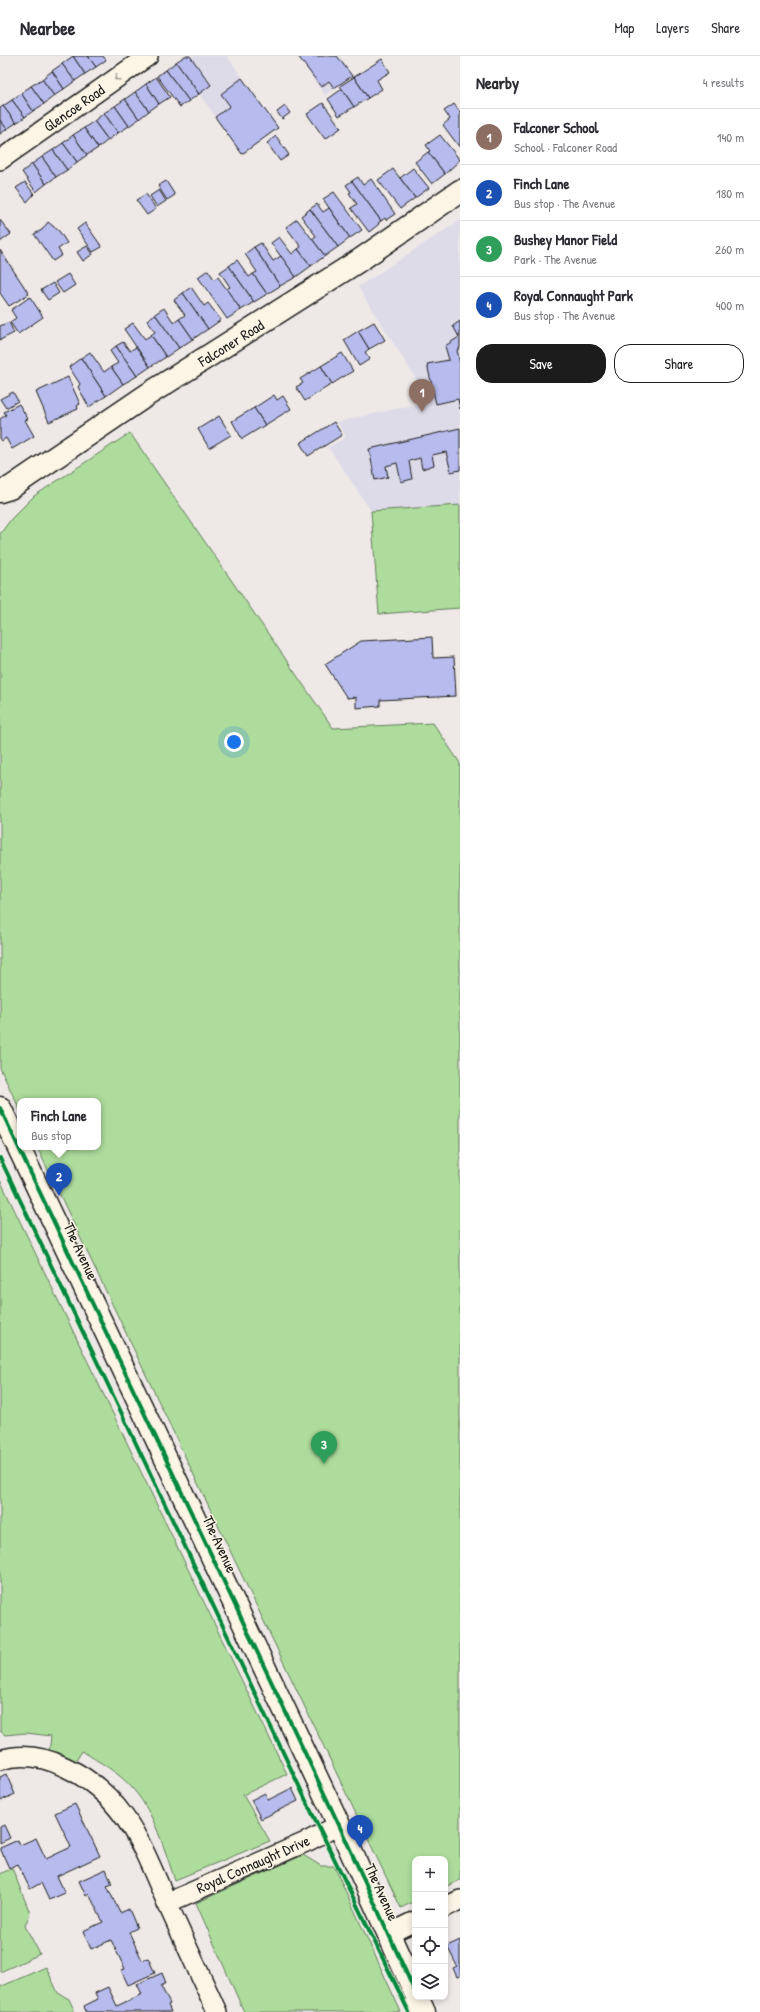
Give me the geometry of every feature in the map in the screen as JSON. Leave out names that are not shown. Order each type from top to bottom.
[{"type":"street","name":"Glencoe Road","points":[[0,160],[148,56]]},
{"type":"street","name":"Falconer Road","points":[[0,491],[10,488],[147,396],[360,260],[460,191]]},
{"type":"street","name":"The Avenue","points":[[0,1108],[17,1144]]},
{"type":"street","name":"The Avenue","points":[[20,1150],[339,1824],[412,1986]]},
{"type":"street","points":[[0,1760],[10,1757],[31,1756],[56,1762],[78,1773],[101,1789],[120,1810],[137,1835],[166,1903],[217,2012]]},
{"type":"street","name":"Royal Connaught Drive","points":[[166,1903],[308,1841],[339,1824]]},
{"type":"street","points":[[448,1906],[460,1900]]},
{"type":"street","points":[[388,1934],[412,1922]]},
{"type":"street","points":[[418,2000],[424,2012]]},
{"type":"shaded area","points":[[190,56],[227,56],[278,128],[242,154],[199,94]]},
{"type":"shaded area","points":[[297,56],[339,56],[353,76],[325,95]]},
{"type":"shaded area","points":[[460,220],[460,608],[379,614],[371,511],[328,447],[346,437],[337,422],[430,401],[358,287]]},
{"type":"green space","points":[[130,433],[333,728],[433,723],[460,763],[460,1880],[448,1886],[448,1856],[412,1856],[412,1902],[401,1908],[38,1150],[101,1150],[101,1098],[17,1098],[17,1104],[0,1068],[0,534],[12,518],[34,496]]},
{"type":"green space","points":[[460,505],[460,608],[379,614],[371,511]]},
{"type":"green space","points":[[0,1180],[287,1774],[243,1795],[270,1841],[175,1880],[163,1844],[153,1821],[141,1799],[128,1783],[109,1768],[82,1751],[74,1764],[49,1753],[51,1736],[26,1733],[5,1735],[0,1731]]},
{"type":"green space","points":[[303,1855],[321,1866],[334,1866],[401,2012],[244,2012],[196,1903]]},
{"type":"green space","points":[[12,1868],[30,1913],[25,1926],[40,1954],[0,1972],[0,1874]]},
{"type":"green space","points":[[46,1967],[58,1993],[69,1999],[75,2012],[0,2012],[0,1987]]},
{"type":"building","points":[[73,56],[85,74],[75,81],[62,64]]},
{"type":"building","points":[[73,56],[88,56],[96,67],[85,74]]},
{"type":"building","points":[[88,56],[103,56],[106,60],[96,67]]},
{"type":"building","points":[[185,56],[190,56],[211,85],[199,94],[176,62]]},
{"type":"building","points":[[298,56],[337,56],[352,76],[334,88],[329,81],[321,87]]},
{"type":"building","points":[[382,59],[390,72],[377,80],[382,89],[368,98],[354,77]]},
{"type":"building","points":[[176,62],[199,94],[189,101],[166,70]]},
{"type":"building","points":[[62,64],[75,81],[64,89],[52,71]]},
{"type":"building","points":[[166,70],[189,101],[180,107],[157,76]]},
{"type":"building","points":[[52,71],[64,89],[54,96],[42,79]]},
{"type":"building","points":[[156,77],[170,97],[159,104],[146,84]]},
{"type":"building","points":[[354,77],[368,98],[354,107],[340,86]]},
{"type":"building","points":[[242,78],[278,128],[242,154],[215,117],[230,106],[221,94]]},
{"type":"building","points":[[42,79],[54,96],[44,104],[31,86]]},
{"type":"building","points":[[146,84],[159,104],[149,111],[135,92]]},
{"type":"building","points":[[31,86],[44,104],[33,111],[21,93]]},
{"type":"building","points":[[342,89],[354,107],[339,116],[328,99]]},
{"type":"building","points":[[135,92],[149,111],[139,119],[125,99]]},
{"type":"building","points":[[21,93],[33,111],[25,117],[12,100]]},
{"type":"building","points":[[125,99],[139,119],[129,126],[115,106]]},
{"type":"building","points":[[12,100],[25,117],[16,123],[3,106]]},
{"type":"building","points":[[323,103],[341,128],[325,139],[307,114]]},
{"type":"building","points":[[454,104],[460,112],[460,148],[443,125],[450,119],[444,111]]},
{"type":"building","points":[[3,106],[16,123],[7,129],[0,120],[0,108]]},
{"type":"building","points":[[115,106],[129,126],[118,133],[104,113]]},
{"type":"building","points":[[285,106],[290,113],[282,119],[277,112]]},
{"type":"building","points":[[104,113],[118,133],[108,140],[94,121]]},
{"type":"building","points":[[0,120],[7,129],[0,134]]},
{"type":"building","points":[[94,121],[108,140],[98,148],[84,128]]},
{"type":"building","points":[[84,128],[98,148],[87,155],[73,135]]},
{"type":"building","points":[[73,135],[87,155],[77,162],[63,143]]},
{"type":"building","points":[[440,135],[460,160],[445,174],[428,152],[430,151],[426,145]]},
{"type":"building","points":[[276,136],[289,155],[280,161],[267,143]]},
{"type":"building","points":[[63,143],[77,162],[67,170],[53,150]]},
{"type":"building","points":[[53,150],[67,170],[56,177],[42,157]]},
{"type":"building","points":[[428,152],[445,174],[432,184],[415,162]]},
{"type":"building","points":[[42,157],[56,177],[46,184],[32,164]]},
{"type":"building","points":[[32,164],[46,184],[36,192],[22,172]]},
{"type":"building","points":[[413,168],[429,188],[415,198],[400,178]]},
{"type":"building","points":[[393,169],[415,198],[400,209],[378,180]]},
{"type":"building","points":[[358,177],[363,185],[371,179],[395,214],[386,220],[385,218],[381,221],[352,181]]},
{"type":"building","points":[[166,181],[175,195],[167,200],[158,186]]},
{"type":"building","points":[[352,181],[381,221],[369,232],[351,208],[357,204],[349,193],[351,192],[346,185]]},
{"type":"building","points":[[25,182],[34,194],[27,202],[16,188]]},
{"type":"building","points":[[159,190],[166,201],[157,207],[150,196]]},
{"type":"building","points":[[334,192],[362,230],[350,238],[323,199]]},
{"type":"building","points":[[146,194],[156,209],[147,215],[136,200]]},
{"type":"building","points":[[317,204],[323,212],[329,208],[350,238],[338,247],[310,209]]},
{"type":"building","points":[[310,209],[338,247],[325,256],[312,239],[316,236],[301,216]]},
{"type":"building","points":[[297,219],[325,256],[311,266],[298,249],[301,247],[286,227]]},
{"type":"building","points":[[0,220],[11,234],[0,242]]},
{"type":"building","points":[[48,222],[59,231],[67,243],[58,249],[62,255],[53,261],[34,234],[42,230]]},
{"type":"building","points":[[85,223],[102,247],[93,252],[77,229]]},
{"type":"building","points":[[279,237],[292,254],[298,249],[311,266],[296,277],[271,243]]},
{"type":"building","points":[[261,243],[273,261],[281,256],[296,277],[280,286],[254,247]]},
{"type":"building","points":[[87,246],[93,254],[83,261],[77,252]]},
{"type":"building","points":[[254,247],[280,286],[267,294],[253,274],[257,272],[245,254]]},
{"type":"building","points":[[0,250],[29,294],[9,306],[0,293]]},
{"type":"building","points":[[237,260],[249,277],[253,274],[267,294],[254,302],[229,266]]},
{"type":"building","points":[[229,266],[254,302],[241,310],[226,289],[230,287],[220,272]]},
{"type":"building","points":[[208,270],[214,279],[218,277],[241,310],[227,319],[198,277]]},
{"type":"building","points":[[68,274],[75,285],[63,293],[55,282]]},
{"type":"building","points":[[53,283],[59,293],[48,300],[41,290]]},
{"type":"building","points":[[191,287],[204,306],[208,303],[221,320],[208,329],[183,293]]},
{"type":"building","points":[[183,293],[208,329],[193,339],[179,319],[185,315],[174,300]]},
{"type":"building","points":[[30,297],[43,317],[18,334],[10,322],[16,318],[11,310]]},
{"type":"building","points":[[164,308],[174,323],[179,319],[193,339],[179,348],[155,314]]},
{"type":"building","points":[[155,314],[179,348],[166,357],[151,335],[155,332],[147,320]]},
{"type":"building","points":[[460,321],[460,348],[457,350],[460,364],[460,409],[458,399],[436,404],[427,364],[449,360],[445,346],[459,337],[453,326]]},
{"type":"building","points":[[9,322],[14,333],[0,340],[0,326]]},
{"type":"building","points":[[374,322],[385,340],[369,349],[358,331]]},
{"type":"building","points":[[133,323],[145,339],[151,335],[166,357],[150,367],[124,329]]},
{"type":"building","points":[[358,331],[369,349],[365,352],[370,359],[359,366],[344,340]]},
{"type":"building","points":[[123,342],[130,351],[136,347],[150,367],[137,376],[116,346]]},
{"type":"building","points":[[116,346],[137,376],[123,384],[111,367],[118,363],[110,351]]},
{"type":"building","points":[[90,352],[104,372],[111,367],[123,384],[106,396],[81,358]]},
{"type":"building","points":[[342,353],[353,371],[332,384],[321,366]]},
{"type":"building","points":[[81,358],[106,396],[89,407],[78,387],[80,384],[69,367]]},
{"type":"building","points":[[321,366],[332,384],[305,401],[296,387],[303,383],[300,379]]},
{"type":"building","points":[[68,377],[80,404],[77,406],[78,409],[49,422],[36,392]]},
{"type":"building","points":[[13,392],[18,401],[6,408],[0,399]]},
{"type":"building","points":[[274,395],[277,400],[283,396],[291,409],[265,425],[254,408]]},
{"type":"building","points":[[19,404],[28,419],[25,420],[34,436],[12,449],[6,438],[2,441],[0,438],[0,419],[6,415],[4,412]]},
{"type":"building","points":[[254,408],[265,425],[242,439],[232,421]]},
{"type":"building","points":[[219,416],[231,435],[209,448],[198,429]]},
{"type":"building","points":[[334,422],[342,435],[308,456],[300,443]]},
{"type":"building","points":[[460,428],[460,470],[451,472],[446,452],[432,455],[434,465],[422,469],[420,458],[409,461],[412,479],[401,482],[397,463],[386,466],[388,477],[375,480],[369,449]]},
{"type":"building","points":[[432,637],[433,658],[454,657],[456,696],[380,700],[380,706],[356,708],[356,697],[347,698],[325,664],[361,641]]},
{"type":"building","points":[[6,1774],[15,1794],[0,1801],[0,1777]]},
{"type":"building","points":[[292,1788],[298,1801],[261,1819],[251,1800],[265,1793],[268,1800]]},
{"type":"building","points":[[75,1804],[100,1856],[57,1876],[65,1893],[49,1900],[41,1883],[30,1889],[18,1864],[9,1868],[0,1848],[18,1840],[20,1845],[36,1838],[46,1859],[71,1847],[55,1813]]},
{"type":"building","points":[[4,1825],[10,1838],[0,1843],[0,1827]]},
{"type":"building","points":[[106,1869],[112,1884],[107,1886],[120,1913],[129,1909],[137,1928],[129,1932],[142,1960],[148,1958],[155,1973],[128,1985],[121,1970],[125,1969],[111,1940],[91,1949],[83,1931],[103,1922],[89,1894],[86,1896],[79,1881]]},
{"type":"building","points":[[460,1940],[460,1976],[457,1977],[453,1968],[457,1966],[448,1946]]},
{"type":"building","points":[[162,1973],[166,1983],[161,1986],[170,2004],[168,2005],[171,2012],[86,2012],[84,2006],[98,1999],[95,1993],[108,1987],[117,2006],[142,1994],[137,1984]]},
{"type":"cycle path","points":[[0,1108],[17,1144]]},
{"type":"cycle path","points":[[20,1150],[339,1825],[412,1985]]},
{"type":"cycle path","points":[[0,1158],[311,1811],[409,2012]]},
{"type":"place","name":"Falconer School","points":[[422,412]]},
{"type":"place","name":"Finch Lane","points":[[59,1196]]},
{"type":"place","name":"Bushey Manor Field","points":[[324,1464]]},
{"type":"place","name":"Royal Connaught Park","points":[[360,1848]]}]
